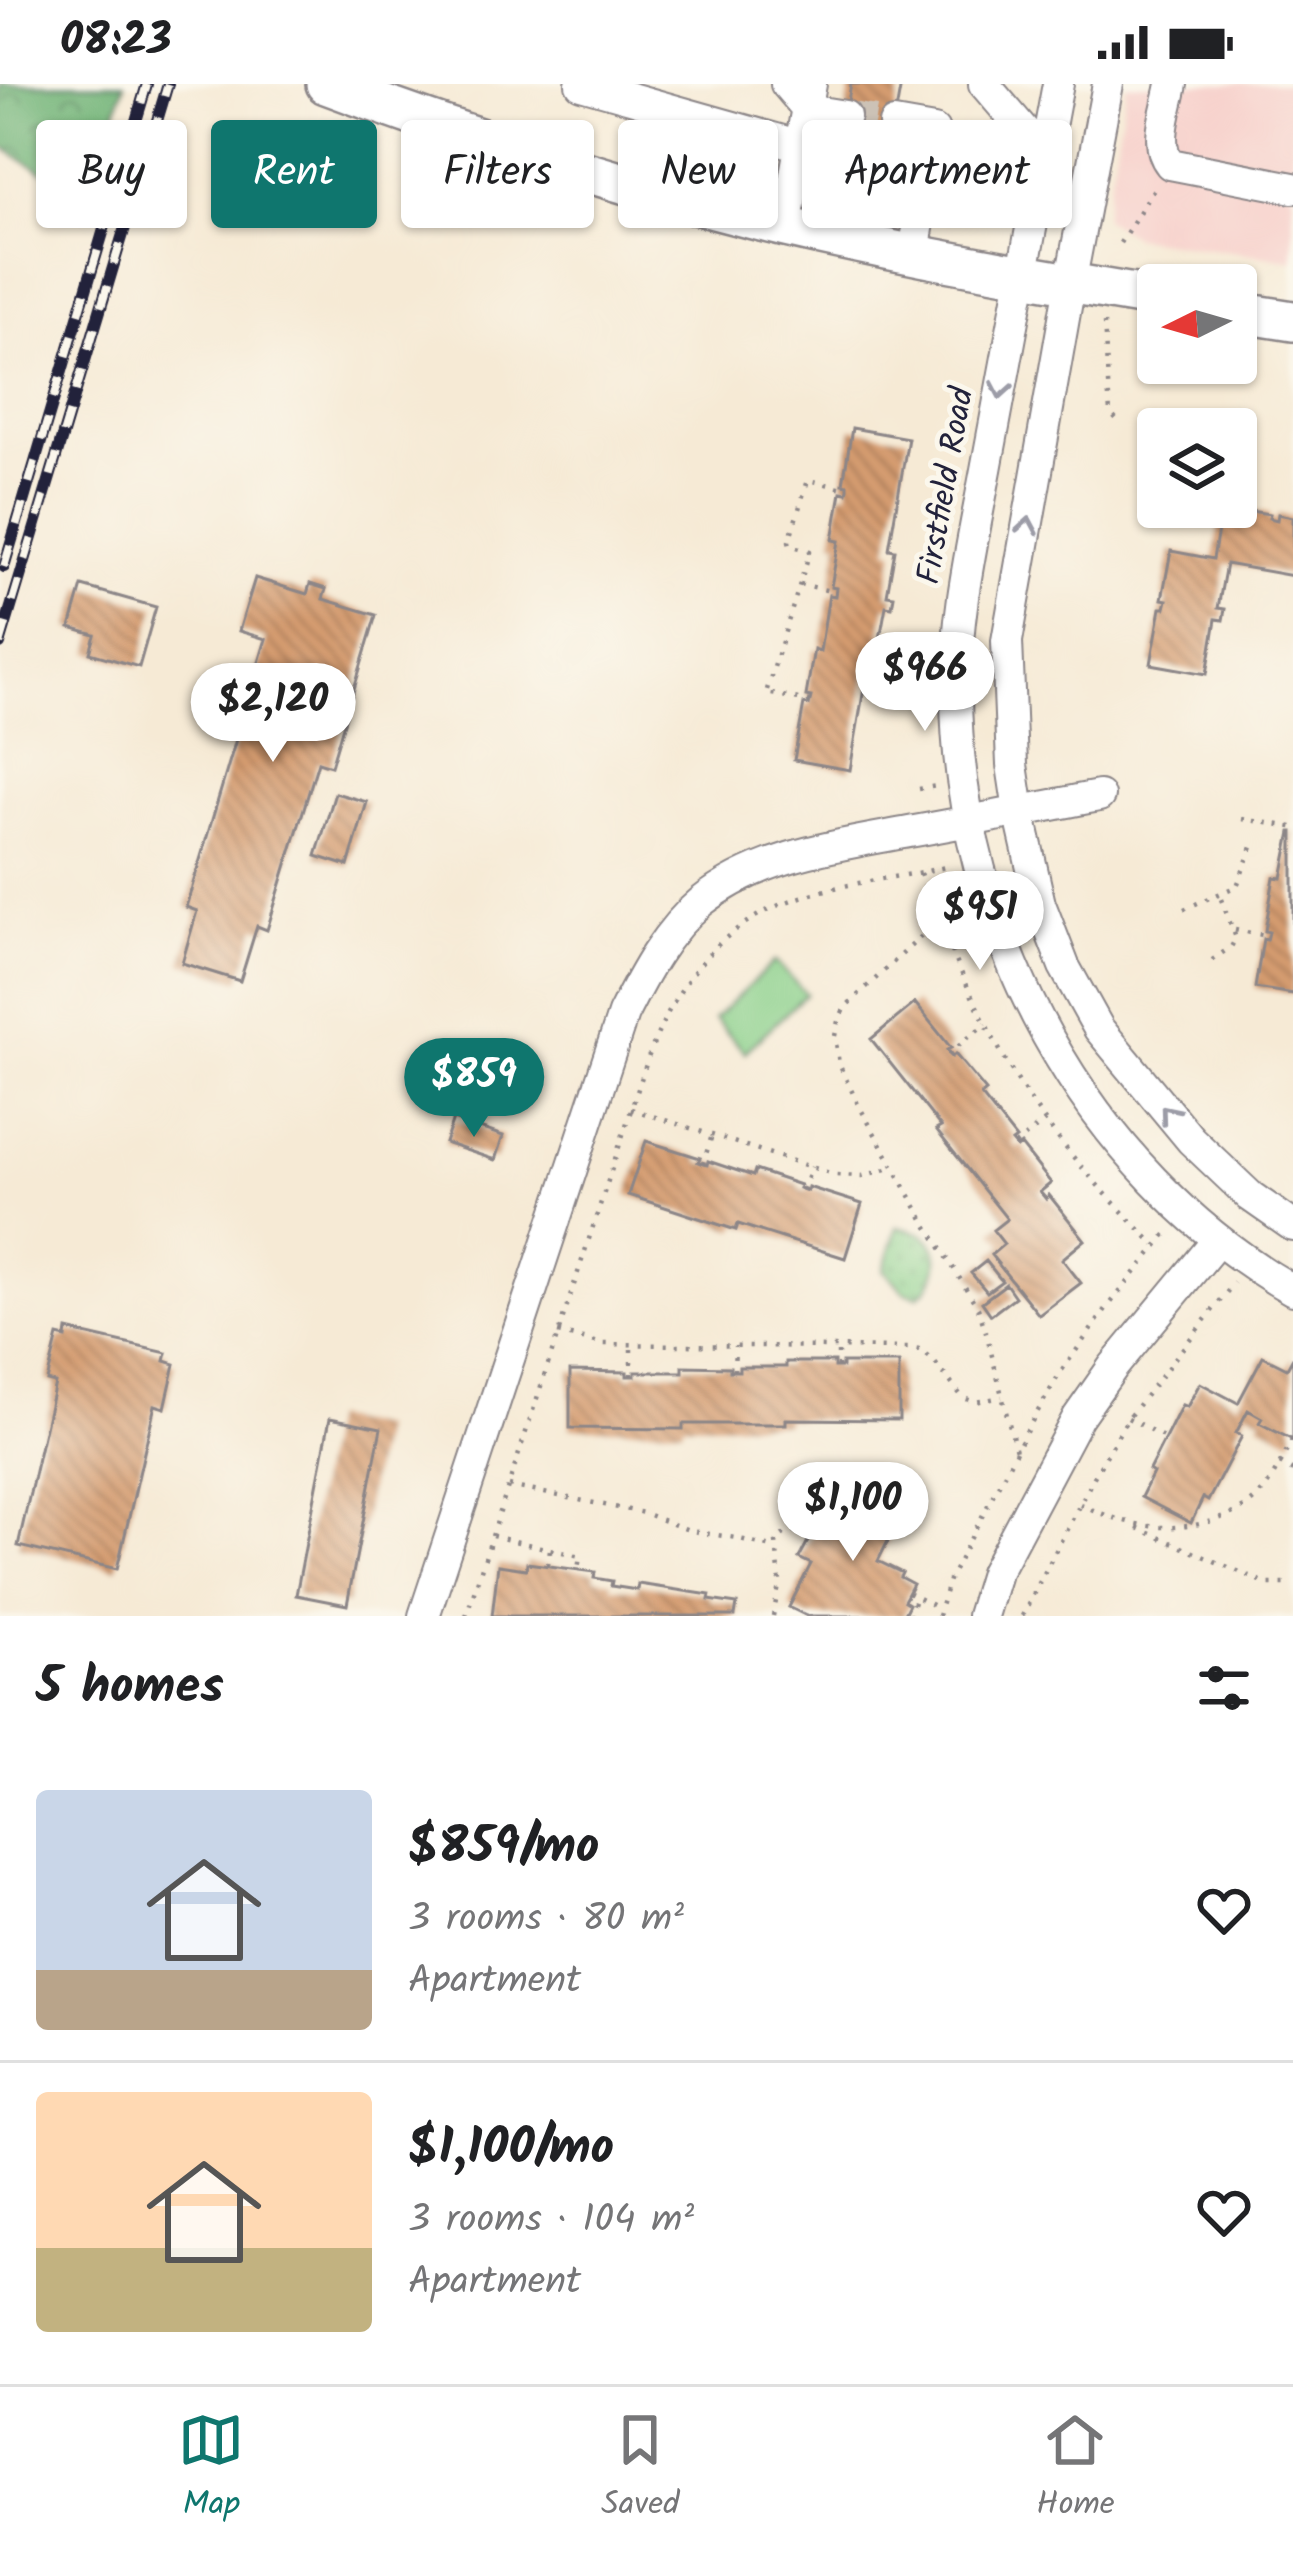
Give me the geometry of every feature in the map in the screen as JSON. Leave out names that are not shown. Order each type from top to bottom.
[{"type":"main road","points":[[326,84],[472,136],[693,203],[914,253],[1137,295]]},
{"type":"main road","points":[[1257,315],[1293,321]]},
{"type":"street","points":[[581,84],[801,146]]},
{"type":"street","points":[[786,84],[845,116]]},
{"type":"street","points":[[984,84],[1015,120]]},
{"type":"street","name":"Firstfield Road","points":[[1051,120],[1058,84]]},
{"type":"street","points":[[1108,84],[1007,641],[1012,764],[1019,811],[1040,904],[1064,966],[1100,1029],[1191,1141],[1250,1196],[1293,1226]]},
{"type":"street","points":[[1166,85],[1161,145],[1165,160],[1287,186]]},
{"type":"street","points":[[786,226],[809,97]]},
{"type":"street","points":[[914,253],[918,228]]},
{"type":"street","name":"Firstfield Road","points":[[1031,228],[958,644],[958,822],[1013,969],[1079,1088],[1114,1136],[1217,1241],[1293,1290]]},
{"type":"street","points":[[424,1616],[623,1014],[644,972],[672,933],[700,903],[733,882],[823,847],[1099,796]]},
{"type":"street","points":[[982,1616],[995,1573],[1078,1417],[1217,1241]]},
{"type":"path","points":[[1120,243],[1170,164]]},
{"type":"path","points":[[1104,323],[1110,412],[1120,424]]},
{"type":"path","points":[[810,701],[766,693],[810,551],[789,541],[808,480],[848,489]]},
{"type":"path","points":[[800,584],[835,592]]},
{"type":"path","points":[[920,789],[943,784]]},
{"type":"path","points":[[1242,819],[1293,827]]},
{"type":"path","points":[[466,1616],[667,1011],[719,943],[760,915],[798,898],[957,865],[958,822]]},
{"type":"path","points":[[1184,909],[1238,886],[1252,847]]},
{"type":"path","points":[[920,873],[1009,1066],[1091,1179],[1156,1247]]},
{"type":"path","points":[[1211,960],[1235,943],[1235,930],[1220,894]]},
{"type":"path","points":[[939,920],[845,1007],[835,1036],[839,1064],[978,1308],[1016,1451]]},
{"type":"path","points":[[1235,930],[1268,936]]},
{"type":"path","points":[[950,1054],[986,1023]]},
{"type":"path","points":[[632,1109],[848,1177],[894,1167]]},
{"type":"path","points":[[1015,1145],[1045,1120]]},
{"type":"path","points":[[703,1164],[712,1135]]},
{"type":"path","points":[[803,1190],[812,1167]]},
{"type":"path","points":[[558,1333],[604,1344],[919,1350],[963,1398],[975,1402],[1002,1397]]},
{"type":"path","points":[[631,1376],[632,1344]]},
{"type":"path","points":[[734,1371],[735,1346]]},
{"type":"path","points":[[838,1347],[838,1367]]},
{"type":"path","points":[[1128,1418],[1165,1438]]},
{"type":"path","points":[[1115,1519],[1176,1528],[1231,1514],[1258,1496],[1292,1440]]},
{"type":"path","points":[[1280,1463],[1293,1471]]},
{"type":"path","points":[[508,1486],[644,1513],[691,1532],[776,1548]]},
{"type":"path","points":[[1080,1504],[1268,1584],[1293,1583]]},
{"type":"path","points":[[773,1616],[780,1581],[776,1548],[785,1533],[812,1534]]},
{"type":"path","points":[[492,1536],[580,1556],[578,1570]]},
{"type":"path","points":[[548,1565],[550,1550]]},
{"type":"path","points":[[908,1593],[940,1609]]},
{"type":"path","points":[[909,1616],[916,1597]]},
{"type":"shaded area","points":[[1127,84],[1293,84],[1293,260],[1135,237],[1104,218]]},
{"type":"green space","points":[[0,84],[124,84],[113,120],[36,120],[36,168],[0,146]]},
{"type":"green space","points":[[775,961],[806,994],[745,1052],[714,1019]]},
{"type":"green space","points":[[897,1227],[925,1236],[935,1250],[934,1276],[918,1296],[905,1292],[884,1270]]},
{"type":"building","points":[[851,84],[901,84],[895,120],[845,120]]},
{"type":"building","points":[[852,428],[908,438],[889,549],[895,550],[887,595],[894,596],[892,607],[886,606],[876,660],[869,659],[850,770],[794,760],[804,704],[809,705],[811,697],[806,696],[814,649],[820,651],[829,595],[835,596],[836,588],[831,587],[839,541],[833,540],[841,492],[848,489],[843,484]]},
{"type":"building","points":[[1257,512],[1277,520],[1278,514],[1293,517],[1293,576],[1226,564],[1218,608],[1225,609],[1223,620],[1216,619],[1207,674],[1151,664],[1161,608],[1167,600],[1162,599],[1171,551],[1213,559],[1218,528],[1257,528]]},
{"type":"building","points":[[255,578],[307,594],[310,584],[326,589],[323,599],[376,615],[331,766],[318,762],[267,930],[257,926],[240,981],[182,963],[197,911],[186,907],[266,639],[239,631]]},
{"type":"building","points":[[82,586],[156,607],[139,667],[90,653],[95,635],[70,628]]},
{"type":"building","points":[[335,793],[367,802],[348,866],[316,856]]},
{"type":"building","points":[[1291,832],[1293,994],[1255,988],[1263,939],[1267,940],[1269,932],[1265,931],[1274,877],[1282,878]]},
{"type":"building","points":[[915,1003],[951,1048],[949,1054],[955,1054],[986,1091],[981,1095],[1016,1139],[1012,1142],[1017,1148],[1021,1145],[1051,1183],[1040,1192],[1046,1199],[1049,1195],[1085,1240],[1062,1259],[1081,1283],[1039,1315],[991,1255],[1004,1244],[993,1230],[1007,1219],[871,1039]]},
{"type":"building","points":[[453,1119],[503,1136],[495,1160],[445,1143]]},
{"type":"building","points":[[646,1141],[700,1158],[703,1164],[708,1161],[753,1176],[755,1170],[807,1191],[808,1187],[862,1204],[845,1258],[628,1195]]},
{"type":"building","points":[[986,1261],[1002,1281],[987,1292],[971,1273]]},
{"type":"building","points":[[1006,1284],[1015,1297],[991,1315],[982,1302]]},
{"type":"building","points":[[67,1330],[167,1353],[165,1361],[175,1364],[165,1408],[155,1405],[117,1569],[18,1546],[55,1383],[47,1381],[58,1336],[66,1338]]},
{"type":"building","points":[[1263,1356],[1287,1368],[1293,1357],[1293,1440],[1259,1423],[1262,1418],[1248,1410],[1236,1433],[1242,1436],[1191,1523],[1141,1497],[1153,1473],[1149,1470],[1182,1405],[1187,1407],[1200,1383],[1238,1403]]},
{"type":"building","points":[[786,1362],[834,1362],[834,1367],[899,1363],[899,1420],[786,1419],[786,1424],[683,1424],[683,1429],[570,1428],[570,1371],[635,1376],[635,1372],[683,1372],[683,1366],[739,1371],[739,1367],[786,1367]]},
{"type":"building","points":[[330,1418],[381,1428],[347,1605],[296,1595]]},
{"type":"building","points":[[849,1487],[902,1513],[878,1561],[913,1584],[903,1616],[807,1616],[789,1607],[811,1564],[799,1558],[814,1530],[825,1535]]},
{"type":"building","points":[[527,1563],[595,1572],[594,1578],[612,1581],[611,1586],[637,1590],[638,1584],[710,1595],[709,1600],[737,1604],[735,1616],[492,1616],[498,1565],[526,1569]]},
{"type":"tunnel","points":[[845,116],[870,120]]},
{"type":"railway","points":[[4,567],[147,84]]},
{"type":"railway","points":[[0,644],[168,84]]}]
